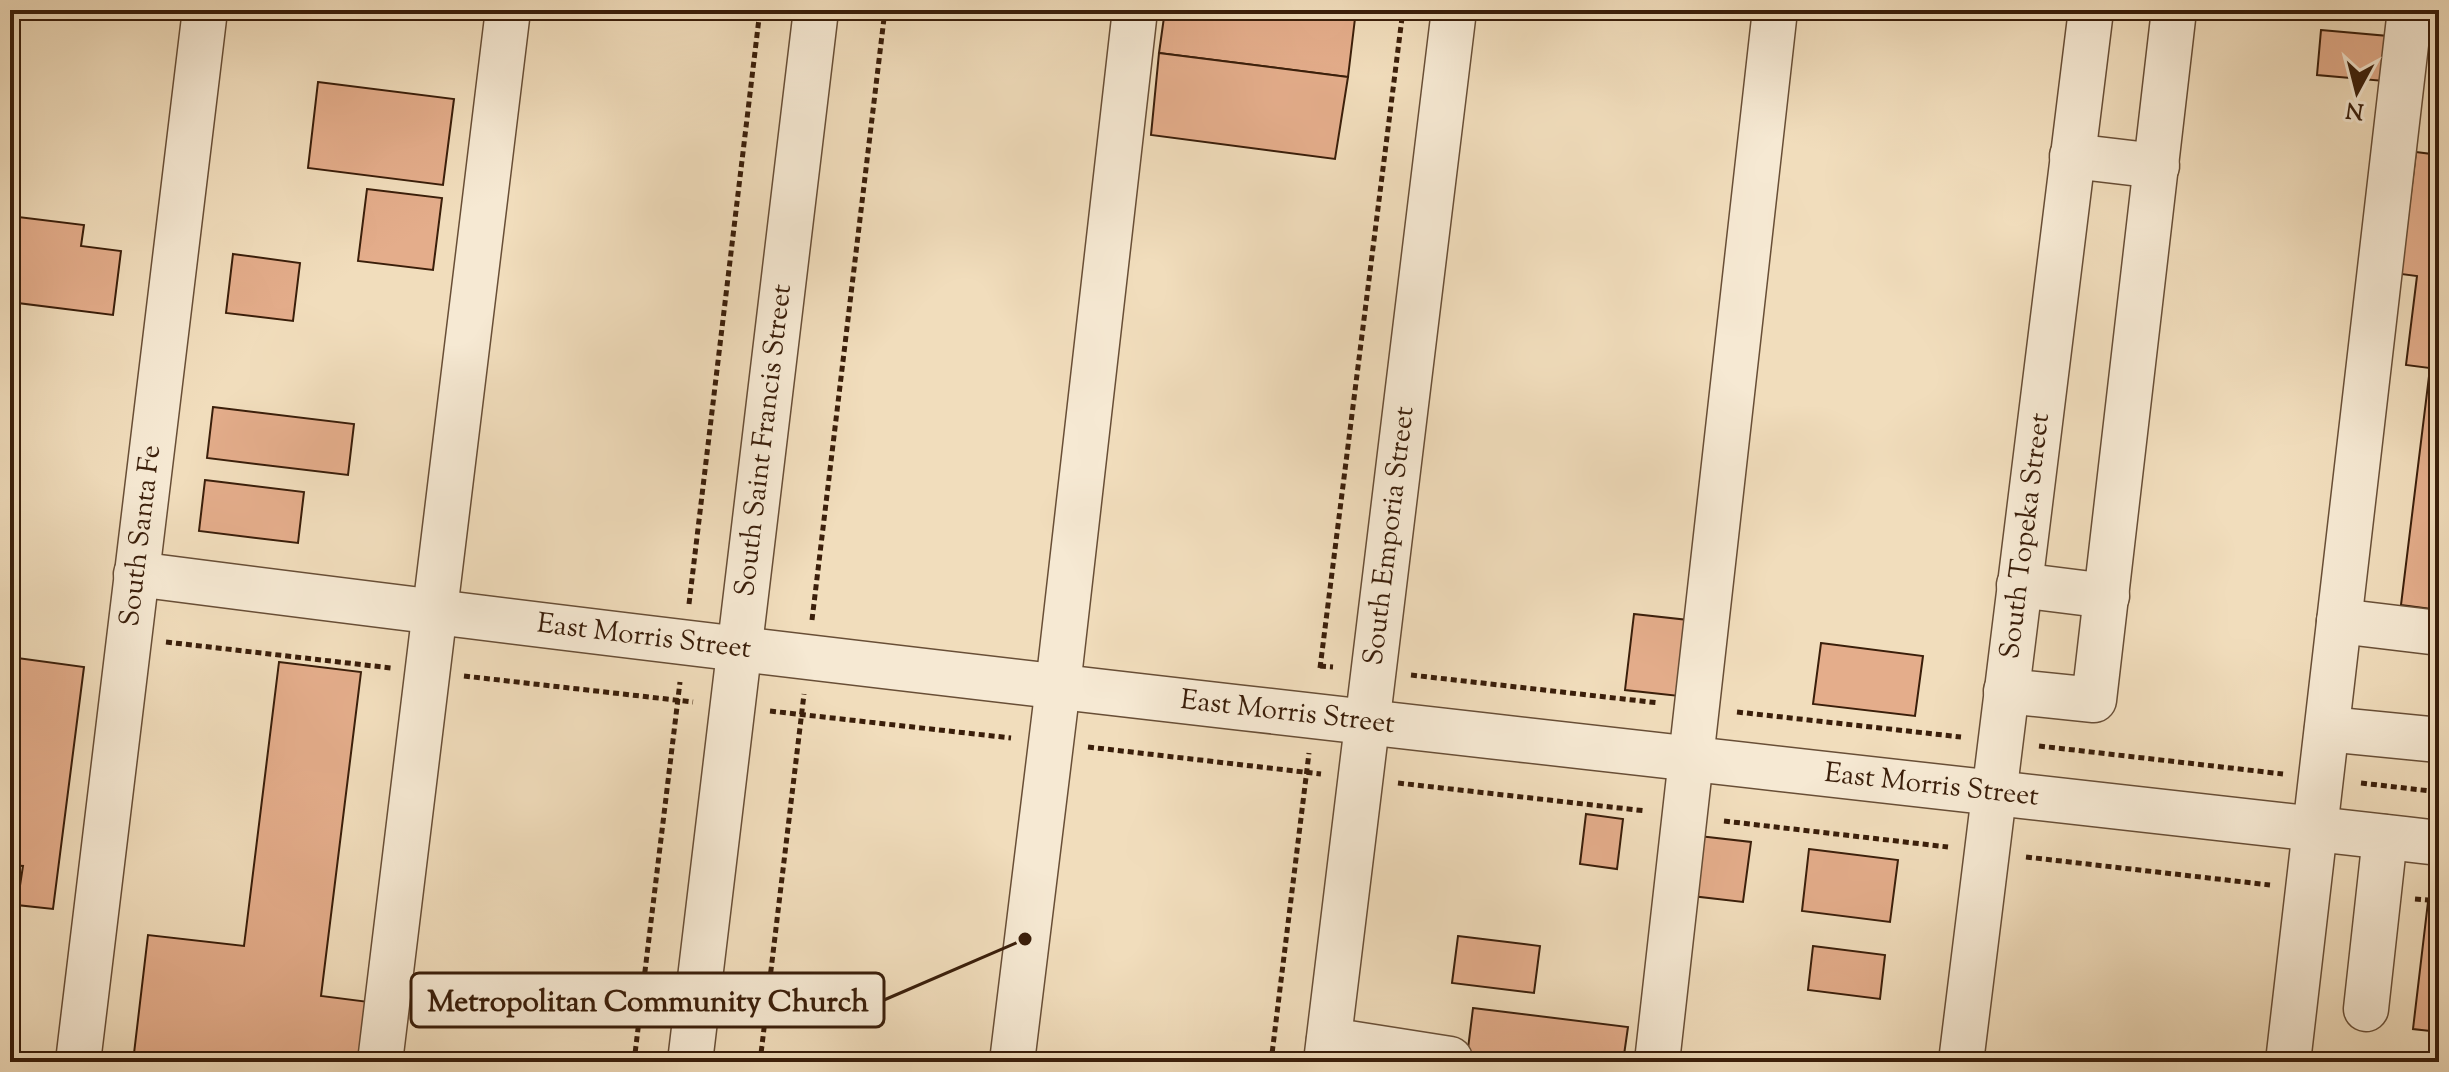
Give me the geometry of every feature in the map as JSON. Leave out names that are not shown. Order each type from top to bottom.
[{"type":"street","name":"South Santa Fe","points":[[78,1062],[205,10]]},
{"type":"street","points":[[380,1062],[508,10]]},
{"type":"street","name":"South Saint Francis Street","points":[[690,1062],[816,10]]},
{"type":"street","points":[[1012,1062],[1135,10]]},
{"type":"street","name":"South Emporia Street","points":[[1327,1051],[1454,10]]},
{"type":"street","points":[[1657,1062],[1775,10]]},
{"type":"street","name":"South Topeka Street","points":[[1961,1062],[2091,10]]},
{"type":"street","points":[[2006,691],[2094,700],[2174,10]]},
{"type":"street","points":[[2288,1062],[2410,10]]},
{"type":"street","points":[[2072,156],[2157,166]]},
{"type":"street","name":"East Morris Street","points":[[136,574],[1369,723],[2439,843]]},
{"type":"street","points":[[2019,585],[2107,596]]},
{"type":"street","points":[[2339,621],[2439,633]]},
{"type":"street","points":[[2327,729],[2439,740]]},
{"type":"street","points":[[2366,1009],[2385,837]]},
{"type":"street","points":[[1327,1051],[1450,1059]]},
{"type":"path","points":[[634,1062],[760,10]]},
{"type":"path","points":[[760,1062],[885,10]]},
{"type":"path","points":[[1271,1062],[1403,10]]},
{"type":"path","points":[[165,641],[2308,889]]},
{"type":"path","points":[[1320,666],[2439,792]]},
{"type":"path","points":[[2379,896],[2439,901]]},
{"type":"building","points":[[1165,10],[1356,10],[1348,77],[1159,53]]},
{"type":"building","points":[[2321,30],[2388,36],[2384,81],[2317,75]]},
{"type":"building","points":[[1159,53],[1348,77],[1335,159],[1151,135]]},
{"type":"building","points":[[318,82],[454,99],[443,185],[308,168]]},
{"type":"building","points":[[2416,152],[2439,155],[2439,610],[2401,605],[2430,368],[2406,365],[2417,276],[2401,274]]},
{"type":"building","points":[[367,189],[442,198],[433,270],[358,261]]},
{"type":"building","points":[[10,216],[84,225],[81,246],[121,251],[113,315],[10,302]]},
{"type":"building","points":[[233,254],[300,263],[293,321],[226,313]]},
{"type":"building","points":[[213,407],[354,424],[348,475],[207,458]]},
{"type":"building","points":[[205,480],[304,492],[298,543],[199,531]]},
{"type":"building","points":[[1634,614],[1688,620],[1679,696],[1625,690]]},
{"type":"building","points":[[1821,643],[1923,656],[1915,716],[1813,704]]},
{"type":"building","points":[[10,657],[84,667],[53,909],[17,905],[23,866],[10,865]]},
{"type":"building","points":[[279,662],[361,672],[321,996],[377,1003],[370,1062],[133,1062],[148,935],[244,946]]},
{"type":"building","points":[[1586,814],[1623,819],[1617,869],[1580,864]]},
{"type":"building","points":[[1699,836],[1751,842],[1743,902],[1692,896]]},
{"type":"building","points":[[1809,849],[1898,860],[1890,922],[1802,911]]},
{"type":"building","points":[[2428,902],[2439,904],[2439,1032],[2413,1029]]},
{"type":"building","points":[[1458,936],[1540,946],[1534,993],[1452,983]]},
{"type":"building","points":[[1813,946],[1885,955],[1880,999],[1808,990]]},
{"type":"building","points":[[1473,1008],[1628,1027],[1623,1062],[1508,1062],[1467,1057]]},
{"type":"place","name":"Metropolitan Community Church","points":[[1025,939]]}]
